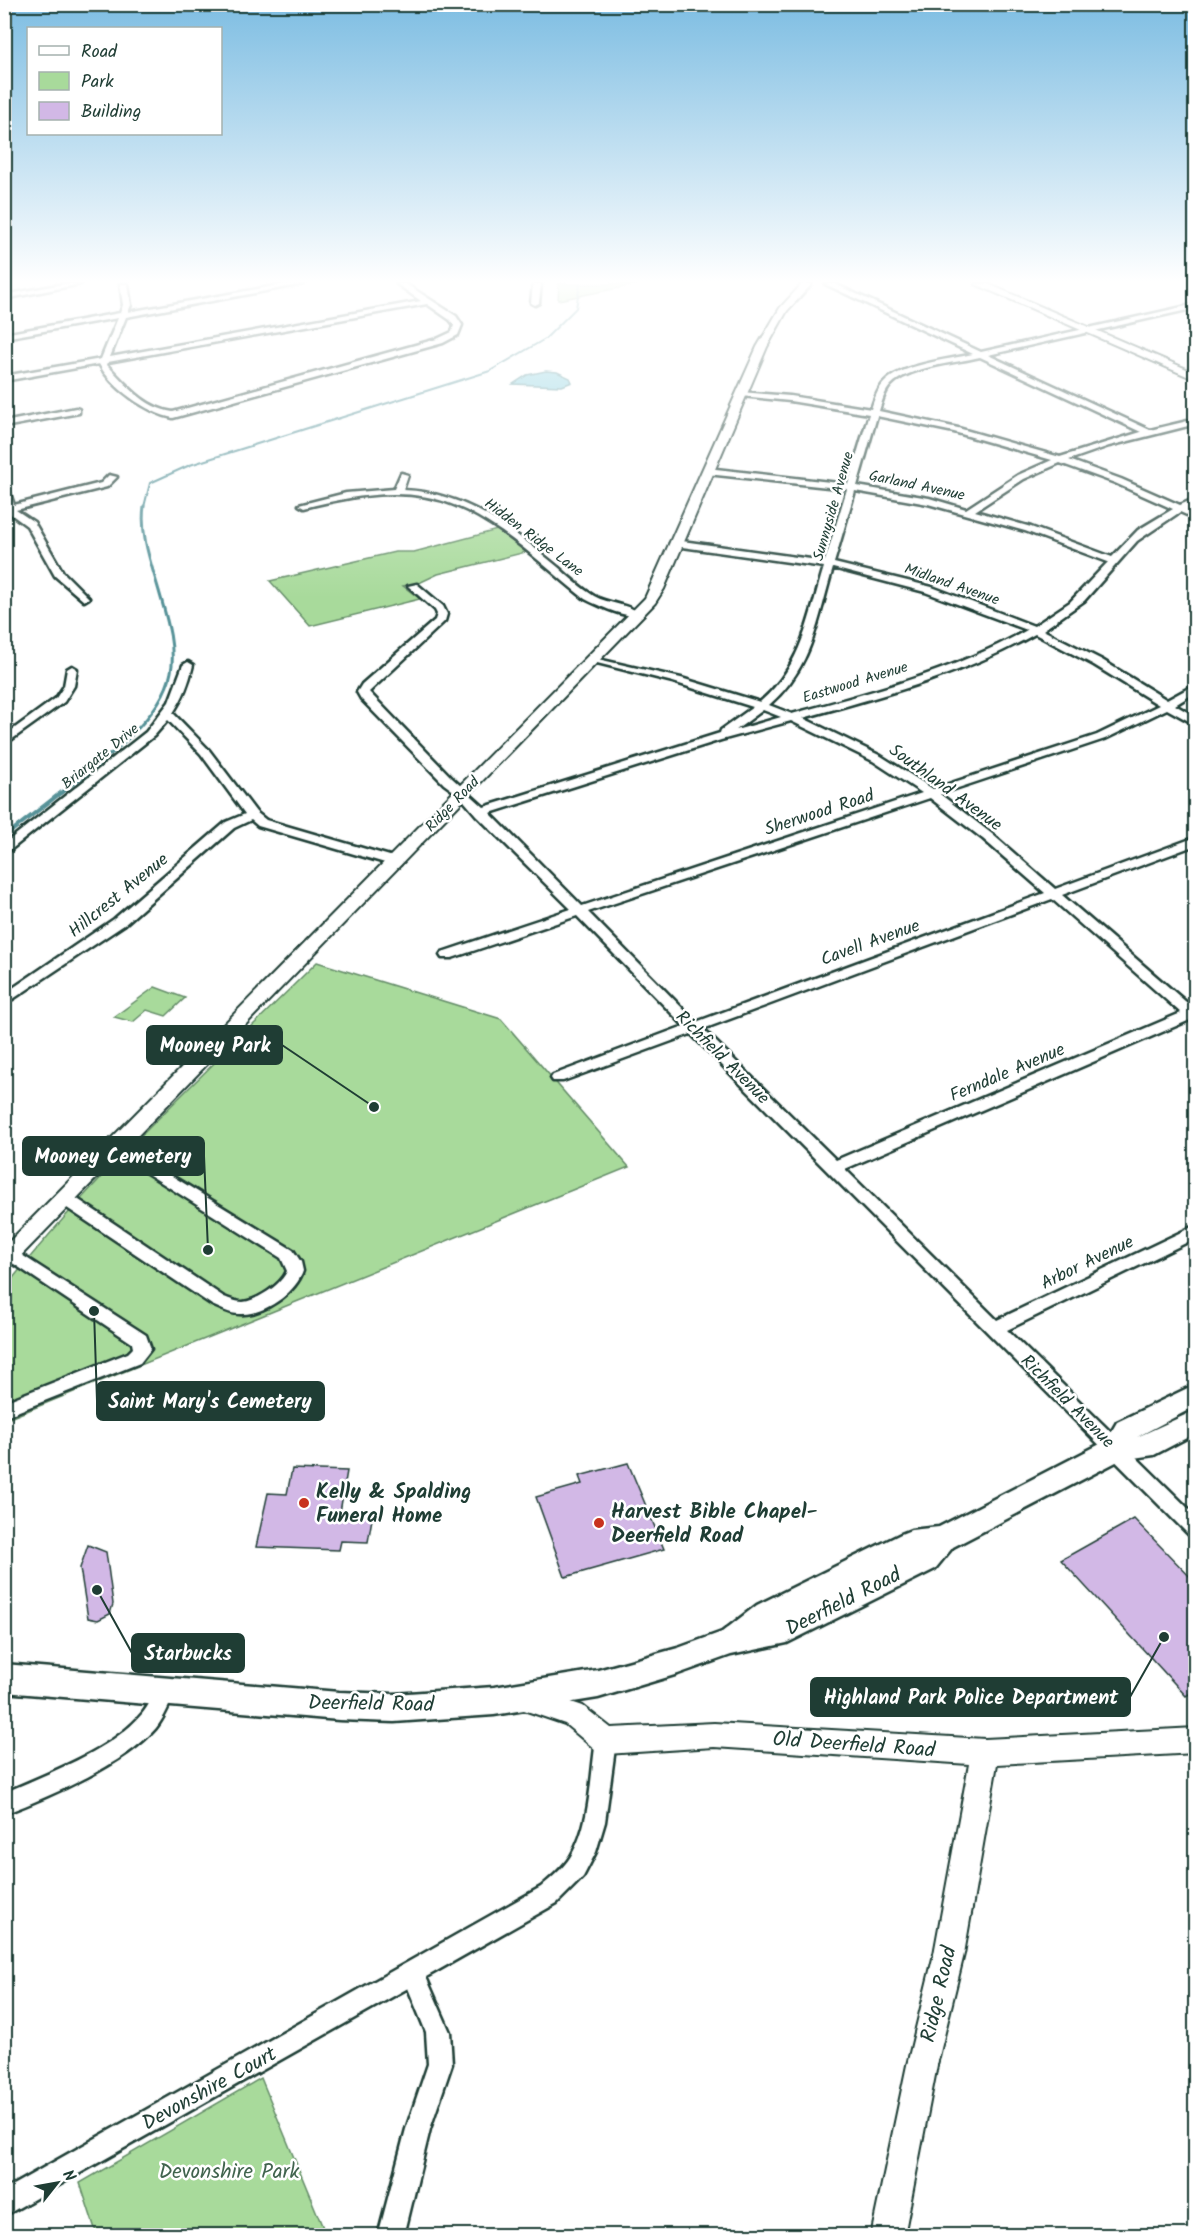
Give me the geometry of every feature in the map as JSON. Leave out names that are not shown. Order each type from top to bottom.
[{"type":"main road","name":"Deerfield Road","points":[[1116,1449],[1126,1430],[1196,1394]]},
{"type":"main road","name":"Deerfield Road","points":[[4,1678],[339,1706],[394,1708],[524,1698],[598,1684],[678,1661],[731,1642],[777,1634],[925,1560],[943,1539],[1116,1449],[1144,1447],[1196,1420]]},
{"type":"street","points":[[129,389],[154,412],[167,415],[185,413],[272,389]]},
{"type":"street","name":"Ridge Road","points":[[8,1257],[636,614],[657,589],[744,389]]},
{"type":"street","name":"Sunnyside Avenue","points":[[718,737],[762,705],[783,686],[801,659],[883,389]]},
{"type":"street","points":[[1053,389],[1149,433]]},
{"type":"street","points":[[741,394],[874,412],[957,430],[1058,459],[1131,486],[1196,516]]},
{"type":"street","points":[[4,425],[76,411]]},
{"type":"street","points":[[969,511],[1003,485],[1058,459],[1196,421]]},
{"type":"street","name":"Garland Avenue","points":[[707,471],[853,487],[969,511],[1028,529],[1114,561]]},
{"type":"street","points":[[398,492],[405,475]]},
{"type":"street","points":[[7,509],[104,485],[112,477]]},
{"type":"street","points":[[4,490],[9,498],[7,509]]},
{"type":"street","name":"Hidden Ridge Lane","points":[[304,505],[349,494],[398,492],[434,497],[474,510],[589,597],[604,605],[636,614]]},
{"type":"street","name":"Eastwood Avenue","points":[[480,812],[718,737],[793,717],[943,671],[989,654],[1036,631],[1079,600],[1144,531],[1196,501]]},
{"type":"street","points":[[7,509],[36,531],[58,574],[84,598]]},
{"type":"street","name":"Midland Avenue","points":[[675,543],[830,564],[951,597],[1036,631],[1091,660],[1196,722]]},
{"type":"street","name":"Richfield Avenue","points":[[413,586],[439,608],[442,614],[440,621],[366,686],[363,692],[365,697],[448,781],[463,792],[693,1028],[1196,1529]]},
{"type":"street","name":"Southland Avenue","points":[[593,659],[700,686],[762,705],[862,750],[932,794],[1054,893],[1194,1015]]},
{"type":"street","name":"Briargate Drive","points":[[4,851],[138,746],[168,714],[180,694],[188,665]]},
{"type":"street","points":[[4,742],[60,700],[69,686],[72,669]]},
{"type":"street","name":"Sherwood Road","points":[[447,955],[1101,737],[1167,705],[1196,687]]},
{"type":"street","points":[[168,714],[205,752],[252,814],[262,823],[396,862]]},
{"type":"street","name":"Hillcrest Avenue","points":[[4,1002],[119,922],[230,825],[252,814]]},
{"type":"street","name":"Cavell Avenue","points":[[558,1078],[1196,841]]},
{"type":"street","name":"Ferndale Avenue","points":[[835,1167],[1194,1015]]},
{"type":"street","points":[[64,1198],[218,1301],[231,1306],[243,1308],[257,1305],[293,1278],[295,1270],[293,1261],[287,1254],[197,1200],[115,1146]]},
{"type":"street","name":"Arbor Avenue","points":[[995,1328],[1196,1231]]},
{"type":"street","points":[[4,1410],[134,1358],[142,1349],[140,1340],[8,1257]]},
{"type":"street","points":[[4,1804],[88,1764],[136,1734],[149,1721],[165,1692]]},
{"type":"street","points":[[524,1698],[574,1715],[606,1741]]},
{"type":"street","name":"Old Deerfield Road","points":[[606,1741],[714,1735],[985,1752],[1196,1740]]},
{"type":"street","name":"Devonshire Court","points":[[4,2204],[549,1895],[577,1867],[592,1833],[606,1741]]},
{"type":"street","name":"Ridge Road","points":[[887,2235],[922,2065],[949,1954],[985,1752]]},
{"type":"street","points":[[391,2235],[399,2195],[441,2065],[440,2042],[434,2021],[412,1973]]},
{"type":"green space","points":[[497,530],[526,552],[438,574],[419,583],[403,586],[420,599],[310,626],[270,581],[395,552],[414,552]]},
{"type":"green space","points":[[317,962],[501,1019],[629,1167],[5,1420],[5,1288],[78,1202],[117,1161]]},
{"type":"green space","points":[[155,987],[185,998],[166,1016],[147,1010],[133,1022],[114,1017]]},
{"type":"green space","name":"Devonshire Park","points":[[261,2078],[326,2235],[97,2235],[80,2183]]},
{"type":"building","name":"Harvest Bible Chapel- Deerfield Road","points":[[628,1463],[664,1549],[565,1577],[536,1497],[582,1484],[579,1476]]},
{"type":"building","name":"Kelly & Spalding Funeral Home","points":[[292,1469],[347,1471],[340,1512],[373,1513],[368,1542],[341,1541],[339,1550],[256,1547],[268,1493],[287,1494]]},
{"type":"building","points":[[1134,1519],[1196,1583],[1196,1690],[1186,1696],[1061,1560]]},
{"type":"building","points":[[88,1545],[106,1552],[113,1604],[110,1614],[98,1620],[88,1618],[80,1568]]},
{"type":"waterway","points":[[144,507],[150,483],[190,465],[434,389]]},
{"type":"waterway","points":[[61,793],[110,755],[142,724],[165,690],[171,672],[170,631],[147,549],[144,506]]},
{"type":"waterway","points":[[4,837],[63,791]]},
{"type":"place","name":"Mooney Park","points":[[374,1107]]},
{"type":"place","name":"Mooney Cemetery","points":[[208,1250]]},
{"type":"place","name":"Saint Mary's Cemetery","points":[[94,1311]]},
{"type":"place","name":"Kelly & Spalding Funeral Home","points":[[304,1503]]},
{"type":"place","name":"Harvest Bible Chapel- Deerfield Road","points":[[599,1523]]},
{"type":"place","name":"Starbucks","points":[[97,1590]]},
{"type":"place","name":"Highland Park Police Department","points":[[1164,1637]]}]
